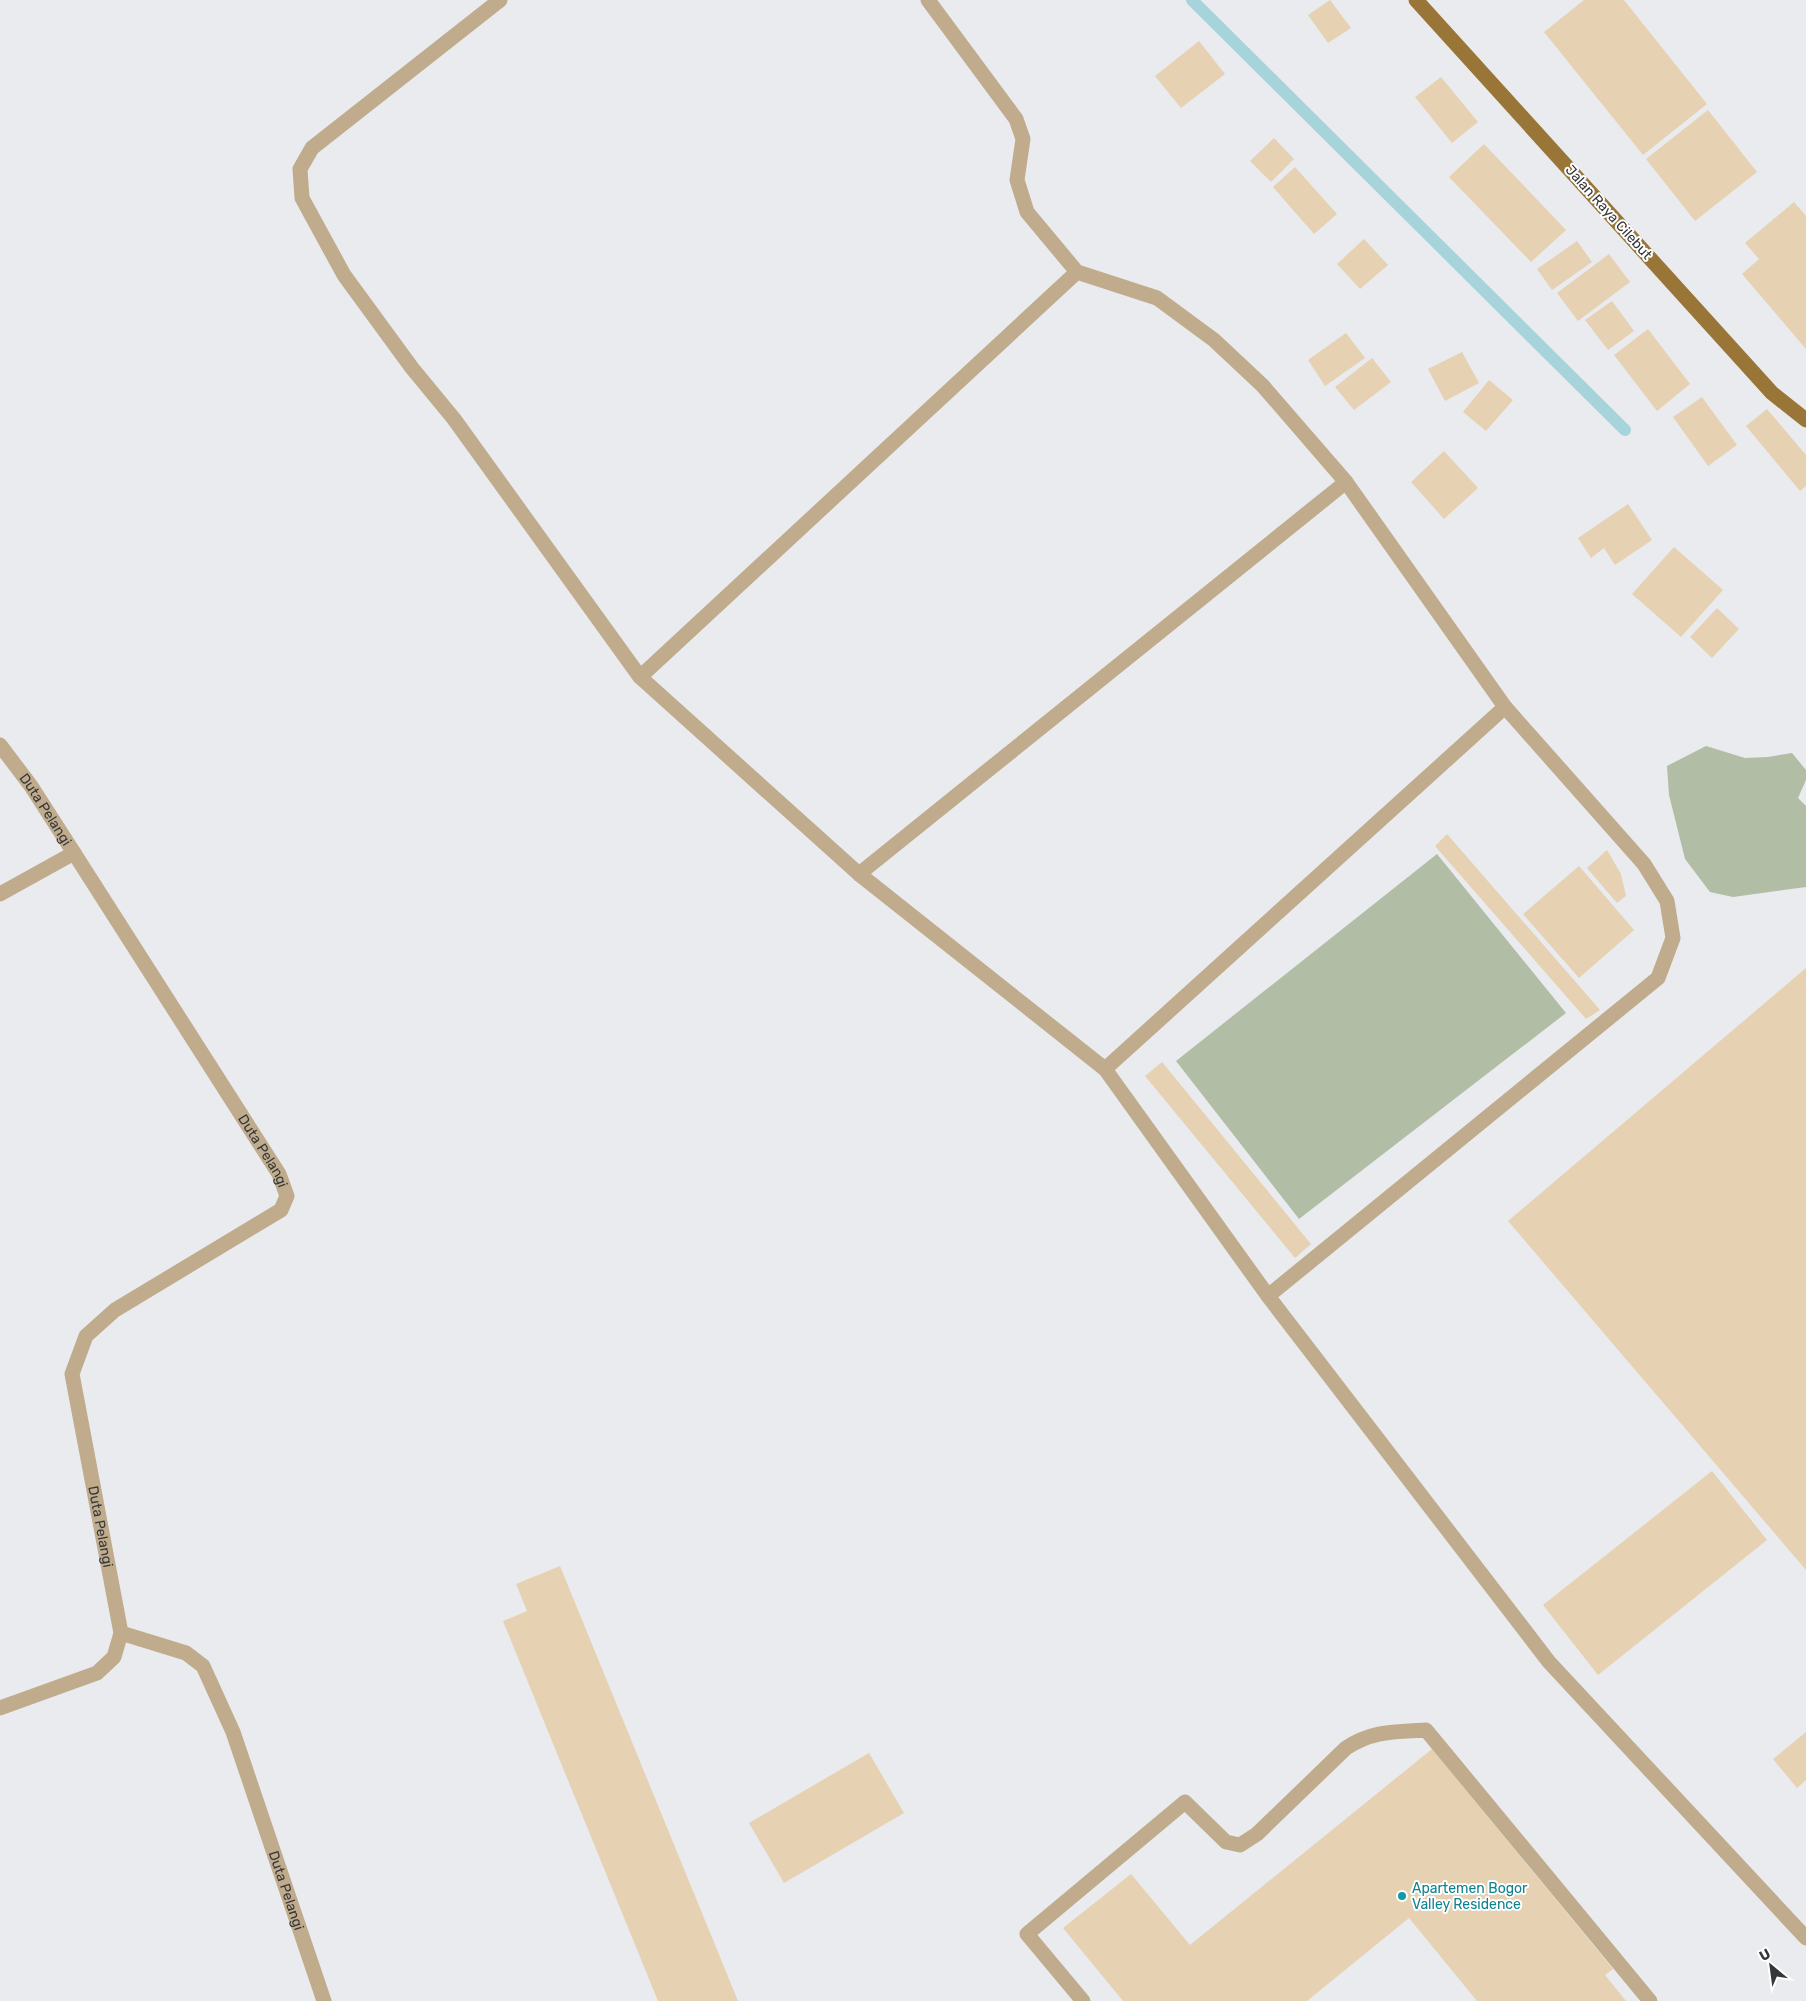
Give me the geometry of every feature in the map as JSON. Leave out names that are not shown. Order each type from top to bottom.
[{"type":"main road","name":"Jalan Raya Cilebut","points":[[1416,0],[1772,393],[1806,420]]},
{"type":"street","points":[[500,0],[312,148],[300,169],[302,198],[344,275],[412,368],[454,419],[640,677],[859,874],[1105,1069],[1268,1296],[1549,1662],[1806,1938]]},
{"type":"street","points":[[928,0],[1016,119],[1023,139],[1017,180],[1027,212],[1077,272],[1157,298],[1214,340],[1262,386],[1346,482],[1505,707],[1644,864],[1667,901],[1673,938],[1658,978],[1268,1296]]},
{"type":"street","points":[[640,677],[1077,272]]},
{"type":"street","points":[[859,874],[1346,482]]},
{"type":"street","points":[[1105,1069],[1505,707]]},
{"type":"street","name":"Duta Pelangi","points":[[0,745],[31,786],[279,1174],[287,1196],[281,1210],[115,1310],[86,1336],[72,1374],[121,1633],[114,1657],[97,1673],[0,1708]]},
{"type":"street","points":[[0,894],[74,853]]},
{"type":"street","name":"Duta Pelangi","points":[[121,1633],[186,1653],[203,1666],[233,1732],[324,2001]]},
{"type":"street","points":[[1083,2001],[1026,1934],[1186,1802],[1226,1842],[1240,1845],[1257,1834],[1346,1748],[1359,1739],[1373,1734],[1426,1730],[1650,2001]]},
{"type":"green space","points":[[1706,746],[1745,758],[1792,753],[1806,770],[1806,780],[1798,798],[1806,806],[1806,887],[1733,897],[1710,892],[1685,859],[1669,795],[1667,766]]},
{"type":"green space","points":[[1437,854],[1566,1013],[1299,1219],[1176,1061]]},
{"type":"building","points":[[1330,0],[1351,28],[1328,43],[1308,15]]},
{"type":"building","points":[[1584,0],[1624,0],[1707,104],[1643,155],[1544,32]]},
{"type":"building","points":[[1199,41],[1225,74],[1181,108],[1155,76]]},
{"type":"building","points":[[1441,77],[1478,122],[1452,143],[1415,97]]},
{"type":"building","points":[[1708,110],[1757,172],[1695,221],[1646,159]]},
{"type":"building","points":[[1274,138],[1294,159],[1271,182],[1250,161]]},
{"type":"building","points":[[1484,144],[1566,230],[1531,262],[1449,177]]},
{"type":"building","points":[[1295,167],[1337,214],[1314,234],[1273,187]]},
{"type":"building","points":[[1794,202],[1806,216],[1806,349],[1742,274],[1759,259],[1745,243]]},
{"type":"building","points":[[1364,239],[1388,265],[1360,289],[1337,264]]},
{"type":"building","points":[[1577,241],[1592,262],[1552,290],[1537,269]]},
{"type":"building","points":[[1609,254],[1630,282],[1578,321],[1557,293]]},
{"type":"building","points":[[1612,301],[1634,331],[1608,350],[1585,320]]},
{"type":"building","points":[[1648,329],[1690,384],[1657,411],[1614,355]]},
{"type":"building","points":[[1346,333],[1365,358],[1325,386],[1308,360]]},
{"type":"building","points":[[1462,352],[1479,383],[1445,401],[1428,369]]},
{"type":"building","points":[[1372,358],[1391,382],[1354,410],[1335,387]]},
{"type":"building","points":[[1489,380],[1513,400],[1486,431],[1463,412]]},
{"type":"building","points":[[1702,397],[1737,445],[1708,466],[1673,417]]},
{"type":"building","points":[[1767,409],[1806,455],[1806,486],[1800,491],[1746,426]]},
{"type":"building","points":[[1444,451],[1478,488],[1444,519],[1411,482]]},
{"type":"building","points":[[1628,504],[1652,540],[1615,565],[1604,548],[1591,558],[1578,538]]},
{"type":"building","points":[[1674,547],[1723,590],[1681,637],[1632,594]]},
{"type":"building","points":[[1717,608],[1739,629],[1712,658],[1690,637]]},
{"type":"building","points":[[1447,834],[1600,1010],[1586,1019],[1435,846]]},
{"type":"building","points":[[1607,850],[1621,874],[1626,896],[1617,903],[1587,868]]},
{"type":"building","points":[[1579,866],[1634,930],[1579,978],[1523,914]]},
{"type":"building","points":[[1806,968],[1806,1570],[1508,1221]]},
{"type":"building","points":[[1162,1062],[1311,1244],[1295,1258],[1145,1076]]},
{"type":"building","points":[[1712,1471],[1767,1540],[1598,1675],[1543,1605]]},
{"type":"building","points":[[560,1566],[738,2001],[658,2001],[503,1621],[527,1611],[516,1584]]},
{"type":"building","points":[[1806,1732],[1806,1780],[1797,1788],[1773,1759]]},
{"type":"building","name":"Apartemen Bogor Valley Residence","points":[[1432,1749],[1613,1969],[1605,1975],[1626,2001],[1477,2001],[1409,1918],[1307,2001],[1123,2001],[1063,1928],[1131,1874],[1190,1945]]},
{"type":"building","points":[[869,1753],[904,1813],[784,1883],[749,1823]]},
{"type":"waterway","points":[[1192,0],[1625,430]]},
{"type":"place","name":"Apartemen Bogor Valley Residence","points":[[1402,1896]]}]
